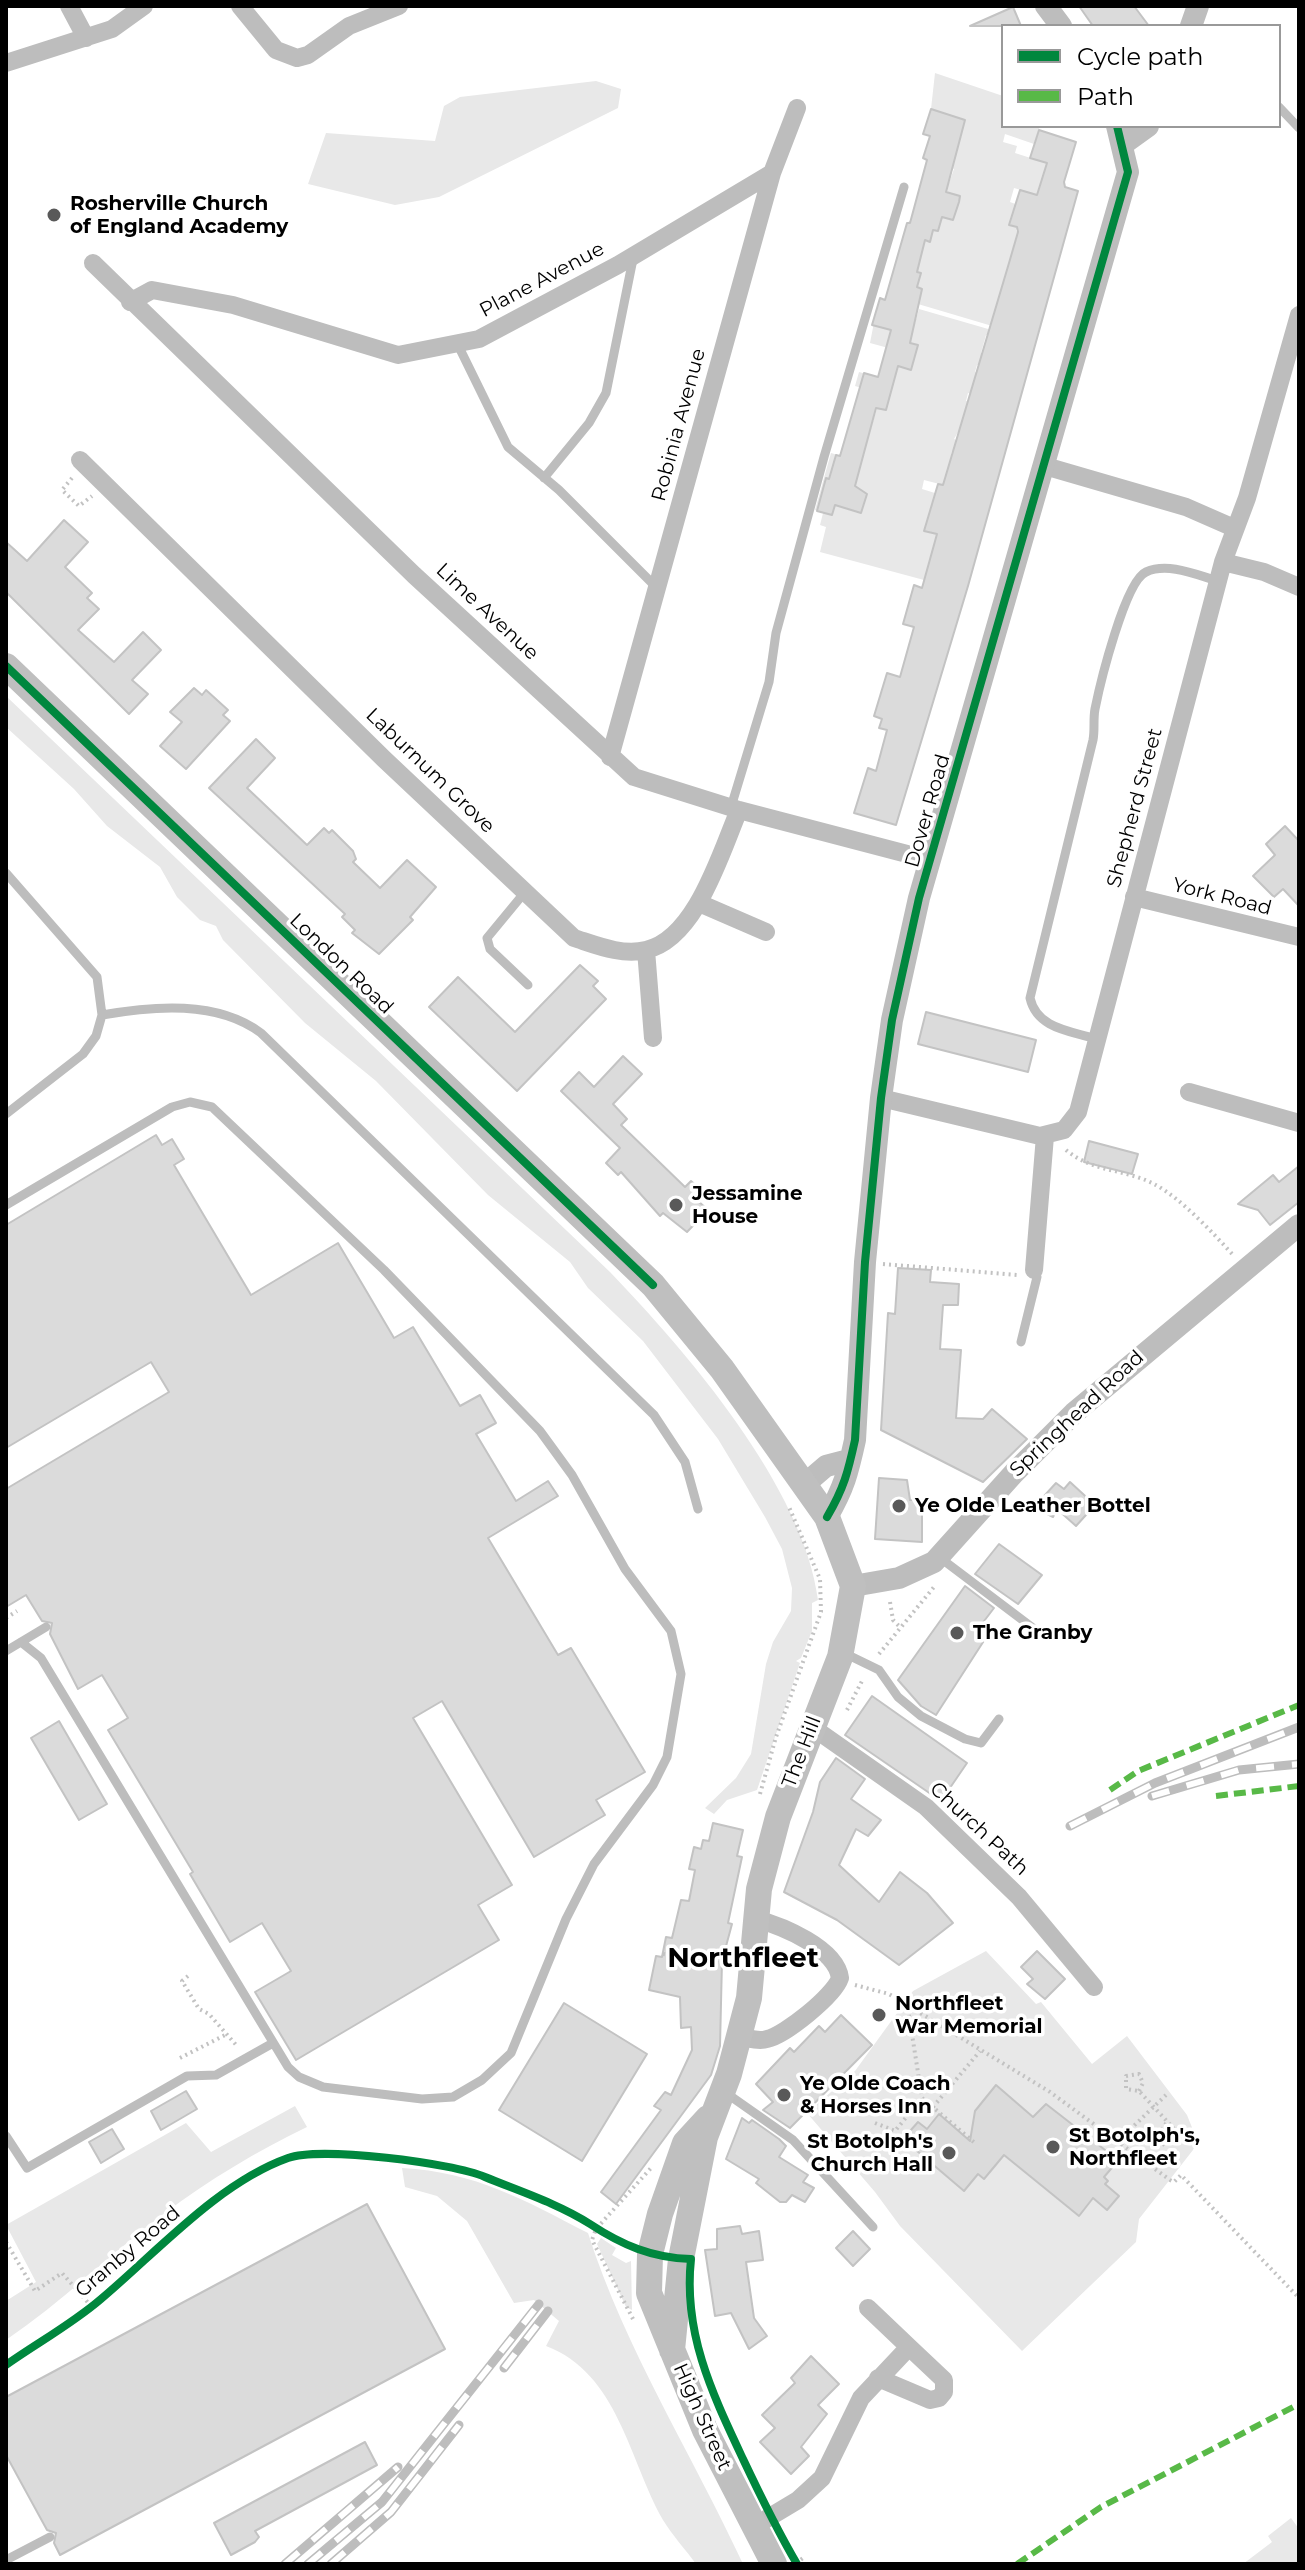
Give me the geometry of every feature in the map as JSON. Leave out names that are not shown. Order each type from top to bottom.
[{"type":"main road","name":"London Road","points":[[6,666],[637,1269],[713,1358],[805,1484],[827,1517],[853,1586]]},
{"type":"main road","name":"The Hill","points":[[681,2259],[705,2137],[741,2037],[759,1889],[773,1832],[822,1734],[853,1586]]},
{"type":"main road","points":[[672,2350],[649,2293],[650,2254],[685,2143],[719,2100]]},
{"type":"main road","name":"High Street","points":[[681,2259],[672,2350],[705,2430],[753,2527],[792,2560]]},
{"type":"street","points":[[69,6],[86,38]]},
{"type":"street","points":[[6,63],[119,25],[144,6]]},
{"type":"street","points":[[240,6],[276,50],[294,58],[308,55],[349,26],[399,6]]},
{"type":"street","points":[[1046,6],[1060,24]]},
{"type":"street","name":"Robinia Avenue","points":[[610,757],[772,173],[797,108]]},
{"type":"street","points":[[1120,135],[1142,128]]},
{"type":"street","name":"Dover Road","points":[[827,1517],[850,1475],[849,1460],[857,1429],[865,1262],[881,1098],[900,978],[930,860],[1128,172],[1120,135]]},
{"type":"street","name":"Plane Avenue","points":[[130,302],[152,290],[233,305],[398,355],[479,339],[634,255],[772,173]]},
{"type":"street","name":"Lime Avenue","points":[[93,263],[130,302],[634,777],[735,808],[930,860]]},
{"type":"street","name":"Shepherd Street","points":[[1047,1136],[1066,1128],[1078,1112],[1223,562],[1247,498],[1299,315]]},
{"type":"street","name":"Laburnum Grove","points":[[76,464],[574,938],[611,950],[646,950]]},
{"type":"street","points":[[1045,466],[1186,507],[1234,528]]},
{"type":"street","points":[[1223,562],[1264,572],[1299,587]]},
{"type":"street","points":[[653,1038],[646,950],[670,939],[699,903],[735,808]]},
{"type":"street","name":"York Road","points":[[1134,897],[1299,937]]},
{"type":"street","points":[[699,903],[766,932]]},
{"type":"street","points":[[1189,1092],[1299,1123]]},
{"type":"street","points":[[881,1098],[1047,1136],[1034,1270]]},
{"type":"street","name":"Springhead Road","points":[[853,1586],[888,1581],[944,1562],[1006,1481],[1074,1413],[1299,1225]]},
{"type":"street","points":[[805,1484],[826,1466],[849,1460]]},
{"type":"street","name":"Church Path","points":[[822,1734],[926,1807],[1019,1897],[1094,1987]]},
{"type":"street","points":[[741,2037],[761,2040],[777,2035],[824,2000],[839,1981],[838,1968],[822,1953],[780,1926],[756,1919]]},
{"type":"street","points":[[868,2308],[944,2380],[944,2392],[939,2398],[930,2400],[878,2378]]},
{"type":"street","points":[[753,2527],[798,2500],[822,2478],[861,2398],[909,2347]]},
{"type":"lane","points":[[1281,109],[1299,128]]},
{"type":"lane","points":[[735,808],[769,682],[776,633],[824,457],[904,187]]},
{"type":"lane","points":[[544,478],[589,423],[606,393],[634,255]]},
{"type":"lane","points":[[457,343],[502,438],[657,588]]},
{"type":"lane","points":[[1096,1039],[1049,1024],[1035,1011],[1030,998],[1093,740],[1095,707],[1126,601],[1137,578],[1149,570],[1164,568],[1218,581]]},
{"type":"lane","points":[[6,873],[97,977],[102,1015],[96,1036],[83,1054],[6,1114]]},
{"type":"lane","points":[[525,892],[487,938],[490,949],[528,985]]},
{"type":"lane","points":[[102,1015],[163,1008],[223,1014],[243,1020],[261,1033],[654,1415],[685,1462],[698,1509]]},
{"type":"lane","points":[[6,1205],[169,1109],[190,1102],[212,1107],[405,1290],[540,1431],[572,1475],[625,1569],[671,1631],[681,1674],[667,1757],[653,1785],[594,1864],[566,1919],[511,2053],[482,2080],[453,2097],[422,2099],[323,2087],[299,2077],[288,2067],[41,1658],[21,1642]]},
{"type":"lane","points":[[1021,1342],[1037,1277],[1034,1270]]},
{"type":"lane","points":[[944,1562],[1037,1631]]},
{"type":"lane","points":[[6,1651],[46,1627]]},
{"type":"lane","points":[[841,1652],[871,1664],[887,1679],[904,1704],[965,1739],[981,1743],[999,1719]]},
{"type":"lane","points":[[6,2136],[27,2168],[187,2076],[216,2075],[273,2043]]},
{"type":"lane","points":[[719,2100],[793,2140],[873,2227]]},
{"type":"lane","points":[[6,2560],[50,2537]]},
{"type":"path","points":[[76,464],[71,481],[62,490],[79,506],[90,496],[98,495]]},
{"type":"path","points":[[1047,1136],[1080,1163],[1154,1184],[1234,1255]]},
{"type":"path","points":[[865,1262],[1028,1276],[1034,1270]]},
{"type":"path","points":[[822,1734],[871,1664],[901,1628],[944,1562]]},
{"type":"path","points":[[888,1581],[892,1617],[901,1628]]},
{"type":"path","points":[[6,1618],[17,1611]]},
{"type":"path","points":[[663,1954],[752,1965]]},
{"type":"path","points":[[188,1976],[182,1981],[199,2009],[209,2014],[253,2055]]},
{"type":"path","points":[[839,1981],[889,1994],[1050,2092],[1170,2180],[1174,2182],[1181,2175],[1299,2298]]},
{"type":"path","points":[[908,2006],[922,2098],[975,2143]]},
{"type":"path","points":[[180,2058],[227,2034]]},
{"type":"path","points":[[933,2107],[980,2051]]},
{"type":"path","points":[[1139,2091],[1142,2078],[1135,2072],[1123,2080],[1126,2089],[1139,2091],[1177,2132],[1161,2146],[1155,2139],[1167,2122]]},
{"type":"path","points":[[1117,2142],[1166,2095]]},
{"type":"path","points":[[875,2123],[895,2131],[922,2098]]},
{"type":"path","points":[[591,2225],[607,2235]]},
{"type":"path","points":[[6,2242],[35,2291],[62,2273],[94,2304]]},
{"type":"shaded area","points":[[935,73],[1001,95],[1001,128],[1039,128],[1034,144],[1005,134],[1003,142],[1017,146],[1015,153],[1065,169],[1048,198],[1014,188],[1010,202],[1021,206],[1009,225],[1017,227],[1016,231],[1037,237],[1014,244],[1009,263],[1009,331],[918,304],[922,289],[917,287],[921,273],[915,271],[904,234],[907,223],[946,191],[954,169],[949,167],[964,120],[931,109]]},
{"type":"shaded area","points":[[596,81],[621,89],[618,108],[439,197],[395,205],[308,184],[326,133],[435,141],[444,106],[460,97]]},
{"type":"shaded area","points":[[919,309],[1009,335],[1007,341],[986,335],[981,353],[1003,359],[986,367],[977,365],[975,372],[983,375],[991,399],[968,393],[966,401],[975,403],[954,439],[977,447],[962,454],[952,451],[948,469],[951,487],[924,480],[922,489],[951,498],[925,531],[941,535],[924,580],[820,552],[826,527],[820,525],[823,513],[815,510],[831,453],[861,462],[877,408],[886,410],[889,396],[855,386],[859,372],[881,378],[885,363],[911,369],[914,355],[870,343],[876,312],[915,323]]},
{"type":"shaded area","points":[[6,696],[610,1272],[673,1341],[738,1424],[790,1513],[808,1557],[818,1600],[812,1603],[812,1631],[801,1658],[796,1661],[800,1663],[757,1790],[727,1800],[714,1814],[705,1808],[736,1778],[751,1754],[766,1664],[773,1642],[791,1611],[792,1588],[782,1549],[718,1439],[643,1341],[588,1288],[570,1262],[488,1195],[376,1081],[305,1023],[223,940],[216,926],[200,920],[177,897],[160,867],[107,826],[74,789],[6,727]]},
{"type":"shaded area","points":[[986,1951],[1036,2004],[1041,2002],[1092,2064],[1127,2036],[1187,2115],[1197,2140],[1193,2150],[1139,2219],[1136,2242],[1022,2351],[900,2226],[807,2113],[855,2071],[913,1991]]},
{"type":"shaded area","points":[[295,2106],[307,2127],[234,2167],[182,2201],[6,2340],[6,2301],[36,2282],[6,2225],[186,2123],[211,2152]]},
{"type":"shaded area","points":[[402,2168],[453,2175],[499,2190],[588,2233],[603,2276],[640,2360],[743,2564],[696,2564],[663,2520],[606,2397],[590,2376],[570,2359],[546,2346],[559,2321],[534,2300],[514,2303],[467,2221],[437,2196],[405,2187]]},
{"type":"shaded area","points":[[601,2238],[616,2248],[612,2255],[626,2263],[631,2261],[632,2310],[626,2307],[597,2244]]},
{"type":"shaded area","points":[[1291,2518],[1299,2529],[1299,2564],[1243,2564],[1272,2542],[1268,2536]]},
{"type":"building","points":[[1079,6],[1134,6],[1148,24],[1092,24]]},
{"type":"building","points":[[1013,7],[1020,24],[1001,26],[970,26]]},
{"type":"building","points":[[931,109],[965,120],[946,192],[960,196],[959,202],[953,220],[942,217],[938,231],[933,230],[930,242],[925,240],[917,272],[921,273],[917,287],[922,289],[910,343],[918,345],[911,370],[898,366],[886,410],[876,408],[855,486],[867,494],[861,513],[835,505],[832,515],[817,511],[826,478],[829,479],[836,455],[840,456],[864,373],[878,377],[891,330],[872,325],[880,298],[885,300],[907,223],[910,223],[927,160],[923,158],[930,136],[923,134]]},
{"type":"building","points":[[1039,130],[1076,142],[1064,182],[1065,187],[1078,191],[968,586],[896,825],[854,813],[868,768],[876,771],[887,730],[879,728],[882,719],[874,716],[887,673],[900,677],[914,627],[903,624],[914,585],[922,588],[937,534],[924,531],[938,484],[943,485],[1018,232],[1017,227],[1009,225],[1020,190],[1037,195],[1047,163],[1030,158]]},
{"type":"building","points":[[64,520],[88,542],[65,567],[92,593],[87,598],[99,609],[78,630],[114,662],[143,632],[161,650],[132,680],[148,694],[129,714],[6,592],[6,542],[27,561]]},
{"type":"building","points":[[194,688],[202,695],[206,690],[228,710],[223,715],[230,721],[186,769],[160,746],[182,722],[170,712]]},
{"type":"building","points":[[256,739],[275,758],[247,788],[307,845],[324,828],[329,833],[332,830],[353,851],[356,859],[353,862],[380,888],[407,860],[436,887],[410,917],[413,920],[379,954],[352,933],[355,930],[342,917],[345,914],[209,788]]},
{"type":"building","points":[[1285,826],[1299,841],[1299,906],[1283,889],[1274,897],[1253,876],[1275,855],[1266,844]]},
{"type":"building","points":[[580,965],[598,981],[593,986],[606,999],[517,1091],[429,1007],[458,977],[515,1032]]},
{"type":"building","points":[[926,1012],[1036,1040],[1028,1072],[918,1044]]},
{"type":"building","points":[[623,1056],[642,1074],[613,1104],[627,1119],[621,1125],[685,1187],[691,1181],[705,1194],[698,1201],[708,1210],[687,1232],[663,1213],[660,1216],[621,1172],[618,1175],[606,1163],[620,1148],[561,1091],[579,1072],[594,1087]]},
{"type":"building","points":[[156,1135],[162,1145],[172,1139],[184,1159],[174,1165],[251,1295],[338,1243],[394,1338],[413,1327],[460,1406],[480,1395],[496,1423],[476,1434],[516,1501],[548,1481],[558,1496],[488,1538],[558,1655],[571,1648],[645,1772],[596,1800],[605,1815],[534,1857],[442,1701],[413,1718],[512,1885],[478,1905],[499,1940],[296,2060],[255,1992],[291,1971],[262,1923],[230,1942],[190,1874],[193,1872],[108,1730],[128,1718],[102,1675],[78,1689],[50,1634],[52,1623],[42,1621],[26,1595],[6,1607],[6,1489],[169,1392],[151,1362],[6,1448],[6,1225]]},
{"type":"building","points":[[1089,1141],[1138,1154],[1132,1174],[1084,1162]]},
{"type":"building","points":[[1299,1166],[1299,1202],[1270,1225],[1258,1210],[1238,1204],[1273,1175],[1279,1182]]},
{"type":"building","points":[[898,1268],[931,1270],[930,1282],[959,1284],[958,1305],[943,1305],[940,1349],[961,1350],[956,1418],[983,1419],[992,1409],[1027,1439],[983,1482],[881,1430],[888,1313],[895,1314]]},
{"type":"building","name":"Ye Olde Leather Bottel","points":[[879,1478],[907,1480],[910,1500],[922,1500],[922,1542],[875,1539]]},
{"type":"building","points":[[1070,1482],[1095,1505],[1076,1526],[1057,1509],[1053,1517],[1034,1507],[1056,1483],[1064,1489]]},
{"type":"building","points":[[999,1544],[1042,1575],[1018,1604],[975,1574]]},
{"type":"building","name":"The Granby","points":[[965,1586],[994,1608],[978,1629],[987,1636],[936,1715],[921,1706],[898,1680]]},
{"type":"building","points":[[872,1696],[967,1763],[941,1801],[845,1735]]},
{"type":"building","points":[[59,1721],[107,1804],[79,1820],[31,1738]]},
{"type":"building","points":[[836,1758],[865,1779],[851,1799],[881,1820],[868,1836],[856,1829],[839,1865],[879,1902],[900,1872],[927,1893],[953,1923],[899,1965],[837,1920],[784,1892],[813,1812],[820,1782]]},
{"type":"building","points":[[713,1823],[743,1830],[737,1856],[742,1857],[728,1923],[732,1924],[722,1961],[720,2046],[711,2075],[616,2204],[601,2192],[661,2110],[654,2106],[665,2092],[671,2095],[692,2050],[691,2027],[681,2028],[680,1997],[649,1990],[656,1956],[662,1957],[666,1937],[672,1938],[681,1900],[689,1901],[695,1870],[689,1869],[694,1847],[701,1849],[703,1840],[709,1841]]},
{"type":"building","points":[[1037,1951],[1065,1979],[1045,1999],[1027,1984],[1033,1979],[1021,1967]]},
{"type":"building","points":[[564,2003],[647,2054],[582,2161],[499,2110]]},
{"type":"building","points":[[841,2015],[872,2045],[790,2128],[763,2110],[773,2102],[756,2084],[790,2048],[794,2052],[819,2026],[825,2032]]},
{"type":"building","name":"St Botolph's, Northfleet","points":[[996,2085],[1033,2117],[1046,2104],[1114,2157],[1111,2159],[1116,2163],[1104,2177],[1108,2181],[1105,2184],[1119,2196],[1107,2210],[1093,2198],[1079,2216],[1004,2155],[984,2179],[978,2174],[964,2191],[903,2139],[918,2122],[927,2129],[939,2114],[970,2141],[975,2111]]},
{"type":"building","points":[[186,2091],[197,2109],[161,2130],[151,2111]]},
{"type":"building","points":[[742,2118],[749,2123],[752,2120],[779,2139],[786,2146],[779,2157],[808,2175],[803,2182],[814,2188],[805,2202],[792,2195],[786,2202],[780,2202],[756,2183],[759,2179],[726,2159]]},
{"type":"building","points":[[112,2129],[124,2149],[101,2163],[89,2142]]},
{"type":"building","points":[[367,2204],[445,2349],[60,2555],[54,2543],[56,2533],[47,2530],[6,2455],[6,2397]]},
{"type":"building","points":[[740,2226],[742,2234],[759,2231],[763,2260],[746,2262],[754,2318],[767,2336],[749,2349],[731,2313],[715,2316],[705,2250],[717,2249],[717,2229]]},
{"type":"building","points":[[853,2231],[870,2249],[853,2266],[836,2248]]},
{"type":"building","points":[[811,2356],[839,2384],[818,2405],[827,2414],[801,2447],[809,2456],[791,2474],[760,2442],[775,2428],[762,2415],[795,2383],[791,2378]]},
{"type":"building","points":[[365,2442],[377,2465],[255,2531],[259,2537],[255,2542],[231,2555],[214,2523]]},
{"type":"railway","points":[[1070,1826],[1155,1783],[1299,1727]]},
{"type":"railway","points":[[1152,1796],[1239,1770],[1299,1764]]},
{"type":"railway","points":[[308,2564],[382,2502],[539,2304]]},
{"type":"railway","points":[[504,2368],[548,2311]]},
{"type":"railway","points":[[331,2564],[391,2512],[459,2425]]},
{"type":"railway","points":[[285,2564],[398,2467]]},
{"type":"marked path","points":[[1110,1790],[1138,1771],[1299,1705]]},
{"type":"marked path","points":[[1216,1796],[1299,1786]]},
{"type":"marked path","points":[[1017,2564],[1101,2507],[1299,2404]]},
{"type":"cycle path","points":[[827,1517],[845,1480],[855,1440],[865,1262],[892,1020],[919,898],[1128,172],[1117,128]]},
{"type":"cycle path","points":[[6,666],[653,1285]]},
{"type":"cycle path","name":"Granby Road","points":[[6,2365],[90,2308],[213,2201],[262,2169],[288,2158],[356,2155],[469,2172],[552,2204],[638,2249],[691,2259],[691,2312],[702,2362],[743,2459],[797,2564]]},
{"type":"place","name":"Rosherville Church of England Academy","points":[[54,215]]},
{"type":"place","name":"Jessamine House","points":[[676,1205]]},
{"type":"place","name":"Ye Olde Leather Bottel","points":[[899,1506]]},
{"type":"place","name":"The Granby","points":[[957,1633]]},
{"type":"place","name":"Northfleet War Memorial","points":[[879,2015]]},
{"type":"place","name":"Ye Olde Coach & Horses Inn","points":[[784,2095]]},
{"type":"place","name":"St Botolph's, Northfleet","points":[[1053,2147]]},
{"type":"place","name":"St Botolph's Church Hall","points":[[949,2153]]},
{"type":"district","name":"Northfleet","points":[[743,1959]]}]
